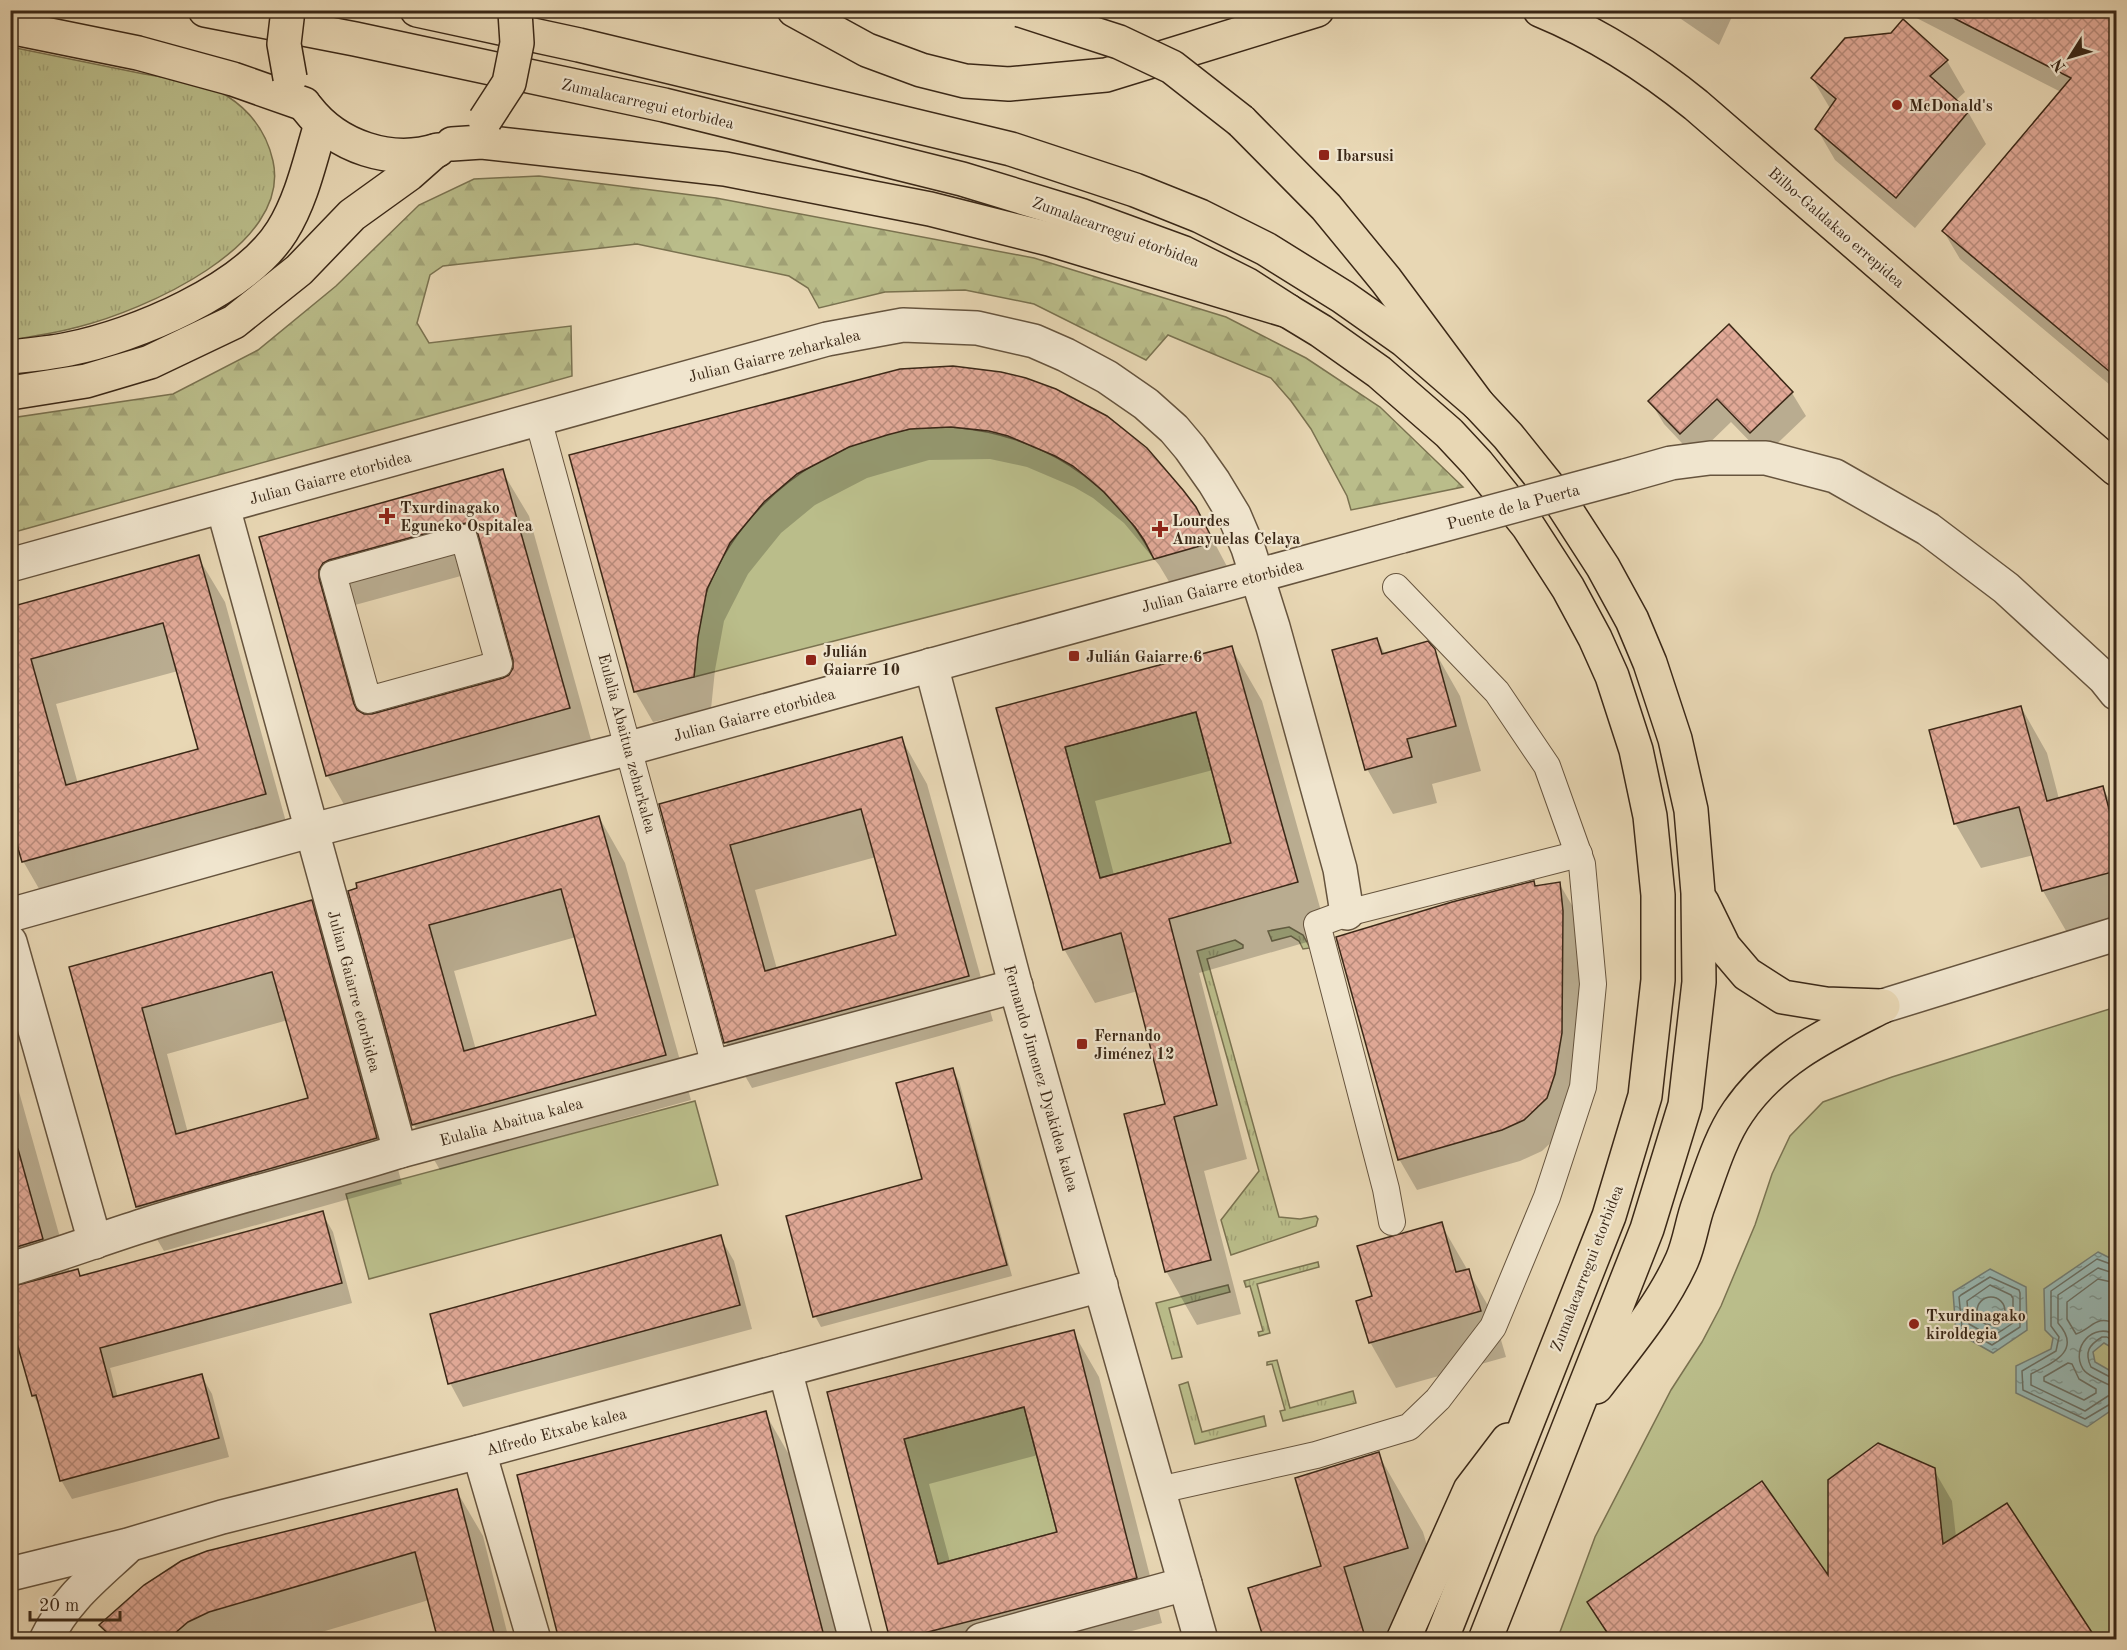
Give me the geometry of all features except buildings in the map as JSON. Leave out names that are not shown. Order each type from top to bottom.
[{"type":"main road","name":"Zumalacarregui etorbidea","points":[[205,10],[355,39],[664,105],[962,179],[1080,215],[1184,252],[1246,284],[1321,331],[1379,372],[1449,433],[1477,463],[1528,526],[1568,588],[1595,638],[1612,676],[1636,750],[1650,816],[1658,895],[1658,980],[1645,1096],[1609,1216],[1441,1640]]},
{"type":"main road","points":[[288,10],[284,44],[305,102],[339,138],[374,153],[402,156],[482,142],[725,169],[919,207],[1049,239],[1288,311]]},
{"type":"main road","points":[[417,10],[579,45],[1011,149],[1136,190],[1200,216],[1266,249],[1334,291],[1404,340],[1478,404],[1508,436],[1561,502],[1603,567],[1632,620],[1650,663],[1675,740],[1691,810],[1698,893],[1699,982],[1685,1105],[1647,1229],[1485,1640]]},
{"type":"main road","points":[[794,10],[867,50],[921,70],[965,81],[1009,84],[1106,75],[1317,10]]},
{"type":"main road","points":[[1020,10],[1119,42],[1172,67],[1241,121],[1326,207],[1386,280],[1478,404]]},
{"type":"main road","name":"Bilbo-Galdakao errepidea","points":[[1540,10],[1618,48],[1681,92],[2116,469]]},
{"type":"main road","points":[[10,393],[86,381],[150,362],[234,322],[299,270],[352,215],[443,148],[466,136],[485,120],[509,83],[517,43],[515,11]]},
{"type":"main road","points":[[10,27],[138,53],[305,102]]},
{"type":"main road","points":[[10,357],[71,349],[120,335],[183,309],[245,270],[264,253],[281,232],[295,206],[305,102]]},
{"type":"main road","points":[[1698,893],[1724,947],[1747,974],[1784,997],[1826,1004],[1883,1006]]},
{"type":"main road","points":[[1570,1422],[1661,1300],[1683,1258],[1698,1207],[1737,1113],[1780,1064],[1817,1040],[1883,1006]]},
{"type":"main road","points":[[1403,1640],[1470,1491],[1532,1407]]},
{"type":"street","name":"Julian Gaiarre zeharkalea","points":[[576,409],[827,339],[903,325],[977,328],[1034,341],[1107,377],[1146,404],[1174,429],[1190,448],[1234,515],[1257,575]]},
{"type":"street","name":"Julian Gaiarre etorbidea","points":[[10,565],[576,409]]},
{"type":"street","name":"Eulalia Abaitua zeharkalea","points":[[538,419],[630,748],[715,1066]]},
{"type":"street","name":"Puente de la Puerta","points":[[1402,536],[1671,463],[1710,458],[1766,458],[1835,476],[1928,529],[2006,588],[2104,678],[2116,693]]},
{"type":"street","name":"Julian Gaiarre etorbidea","points":[[223,507],[400,1151]]},
{"type":"street","name":"Julian Gaiarre etorbidea","points":[[10,915],[312,830],[630,748],[1402,536]]},
{"type":"street","points":[[464,538],[499,664],[368,700],[333,574],[464,538]]},
{"type":"street","points":[[1257,575],[1340,868],[1347,913]]},
{"type":"street","points":[[1159,1490],[1316,1455],[1409,1427],[1438,1399],[1493,1327],[1546,1197],[1583,1087],[1593,984],[1582,864],[1547,766],[1497,692],[1396,587]]},
{"type":"street","name":"Fernando Jimenez Dyakidea kalea","points":[[931,665],[1016,986],[1201,1640]]},
{"type":"street","points":[[1392,1222],[1386,1189],[1317,924],[1347,913],[1579,854]]},
{"type":"street","points":[[1883,1006],[2116,934]]},
{"type":"street","points":[[10,942],[95,1242]]},
{"type":"street","name":"Eulalia Abaitua kalea","points":[[10,1269],[145,1225],[400,1151],[1016,986]]},
{"type":"street","name":"Alfredo Etxabe kalea","points":[[10,1574],[128,1545],[222,1517],[479,1452],[1101,1285]]},
{"type":"street","points":[[785,1370],[856,1640]]},
{"type":"street","points":[[479,1452],[534,1640]]},
{"type":"street","points":[[46,1640],[63,1610],[80,1589],[128,1545]]},
{"type":"street","points":[[981,1640],[1185,1584]]},
{"type":"green space","points":[[11,47],[187,81],[218,91],[236,102],[257,124],[267,142],[273,161],[273,192],[260,221],[237,247],[207,270],[173,290],[106,319],[61,331],[11,340]]},
{"type":"green space","points":[[539,176],[716,198],[1034,258],[1226,317],[1306,358],[1380,407],[1463,487],[1351,510],[1347,496],[1311,429],[1271,378],[1168,335],[1146,360],[1034,304],[965,290],[885,292],[819,308],[808,288],[789,276],[637,244],[443,266],[430,275],[417,323],[429,343],[571,326],[572,376],[11,533],[11,418],[173,394],[258,350],[336,286],[419,205],[474,179]]},
{"type":"green space","points":[[951,427],[984,431],[1014,439],[1044,451],[1070,466],[1095,484],[1118,506],[1154,559],[694,677],[700,620],[708,588],[741,530],[763,504],[788,482],[816,463],[846,448],[877,436],[910,429]]},
{"type":"green space","points":[[1196,712],[1231,843],[1100,878],[1065,747]]},
{"type":"green space","points":[[1289,927],[1303,935],[1310,948],[1303,949],[1299,941],[1291,936],[1272,941],[1268,931]]},
{"type":"green space","points":[[1235,940],[1243,945],[1243,948],[1207,959],[1279,1217],[1300,1219],[1316,1216],[1318,1219],[1316,1226],[1231,1255],[1221,1220],[1259,1171],[1197,951]]},
{"type":"green space","name":"Txurdinagako kiroldegia","points":[[2116,1007],[2116,1639],[1557,1640],[1595,1537],[1671,1390],[1702,1342],[1721,1306],[1755,1225],[1772,1174],[1790,1136],[1823,1102],[1892,1077]]},
{"type":"green space","points":[[695,1101],[718,1185],[369,1279],[346,1194]]},
{"type":"green space","points":[[1318,1262],[1319,1267],[1257,1284],[1270,1333],[1259,1336],[1258,1332],[1263,1331],[1250,1286],[1246,1287],[1244,1281]]},
{"type":"green space","points":[[1228,1285],[1230,1292],[1169,1308],[1182,1357],[1172,1359],[1156,1303]]},
{"type":"green space","points":[[1277,1360],[1290,1408],[1353,1391],[1356,1403],[1283,1421],[1280,1411],[1285,1410],[1272,1364],[1267,1365],[1267,1362]]},
{"type":"green space","points":[[1188,1382],[1202,1432],[1264,1416],[1266,1426],[1195,1444],[1179,1385]]},
{"type":"green space","points":[[1024,1407],[1057,1532],[938,1564],[904,1439]]},
{"type":"water","points":[[2098,1252],[2116,1261],[2116,1350],[2104,1343],[2093,1352],[2095,1362],[2116,1374],[2116,1407],[2087,1427],[2016,1393],[2016,1366],[2051,1349],[2053,1338],[2045,1330],[2044,1289]]},
{"type":"water","points":[[1990,1269],[2026,1287],[2027,1330],[1993,1353],[1956,1332],[1953,1292]]},
{"type":"place","name":"McDonald's","points":[[1897,105]]},
{"type":"place","name":"Ibarsusi","points":[[1324,155]]},
{"type":"place","name":"Txurdinagako Eguneko Ospitalea","points":[[387,516]]},
{"type":"place","name":"Lourdes Amayuelas Celaya","points":[[1160,529]]},
{"type":"place","name":"Julián Gaiarre 6","points":[[1074,656]]},
{"type":"place","name":"Julián Gaiarre 10","points":[[811,660]]},
{"type":"place","name":"Fernando Jiménez 12","points":[[1082,1044]]},
{"type":"place","name":"Txurdinagako kiroldegia","points":[[1914,1324]]}]
